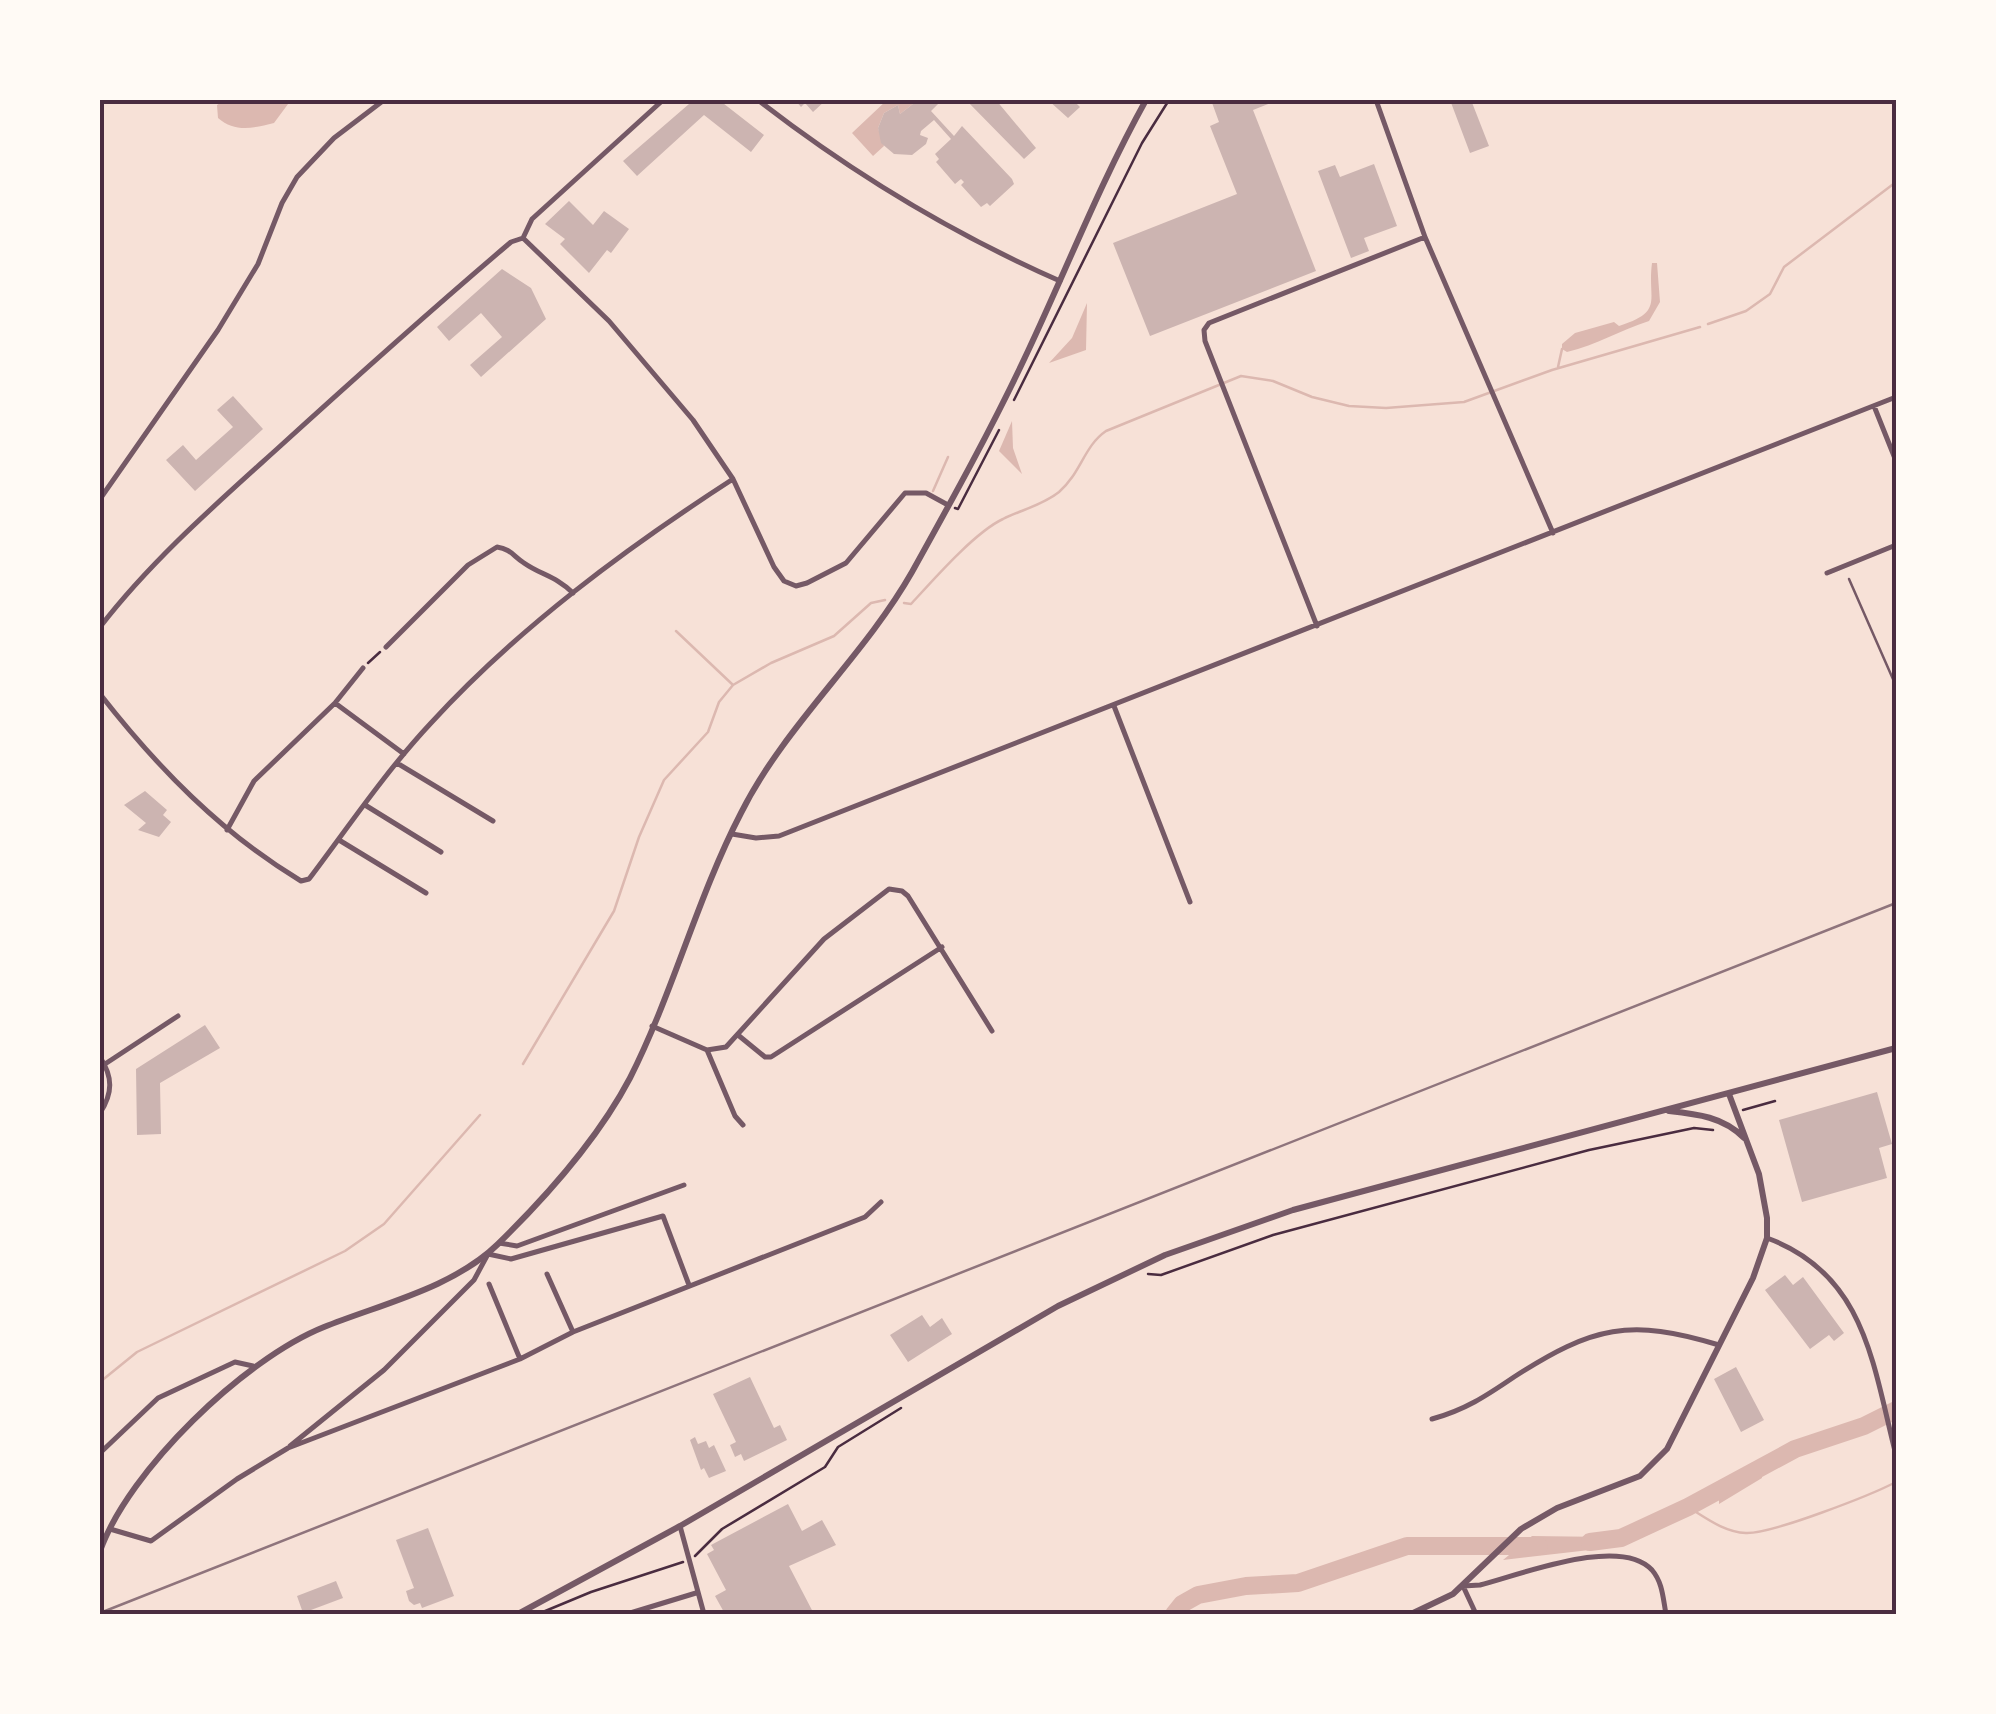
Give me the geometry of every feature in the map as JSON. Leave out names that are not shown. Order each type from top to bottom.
[{"type":"street","points":[[100,499],[218,330],[258,264],[297,176],[334,138],[384,100]]},
{"type":"street","points":[[523,238],[527,224],[662,100]]},
{"type":"street","points":[[758,100],[829,154],[906,204],[1060,282]]},
{"type":"street","points":[[108,1528],[151,1541],[288,1448],[398,1357],[474,1280],[488,1254],[599,1128],[631,1076],[732,834],[766,772],[889,612],[1026,356],[1146,100]]},
{"type":"street","points":[[1376,100],[1425,237],[1553,533]]},
{"type":"street","points":[[1316,626],[1204,330],[1209,323],[1425,237]]},
{"type":"street","points":[[523,238],[609,321],[661,380],[733,478],[774,568],[784,581],[796,586],[846,564],[905,493],[926,493],[948,505]]},
{"type":"street","points":[[100,627],[178,540],[227,494],[418,321],[511,242],[523,238]]},
{"type":"street","points":[[732,834],[775,838],[1896,397]]},
{"type":"street","points":[[1874,406],[1896,461]]},
{"type":"street","points":[[100,694],[180,786],[227,830],[301,881],[308,878],[396,763],[466,687],[573,593],[733,478]]},
{"type":"street","points":[[1827,573],[1896,545]]},
{"type":"street","points":[[386,647],[468,565],[497,546],[509,549],[524,563],[555,577],[573,593]]},
{"type":"street","points":[[227,830],[254,782],[334,703],[363,668]]},
{"type":"street","points":[[334,703],[404,754]]},
{"type":"street","points":[[1114,706],[1190,902]]},
{"type":"street","points":[[396,763],[493,822]]},
{"type":"street","points":[[365,805],[441,852]]},
{"type":"street","points":[[338,840],[426,893]]},
{"type":"street","points":[[652,1026],[708,1050],[726,1046],[824,939],[884,891],[902,891],[992,1030]]},
{"type":"street","points":[[738,1035],[765,1057],[771,1057],[942,948]]},
{"type":"street","points":[[104,1064],[178,1016]]},
{"type":"street","points":[[518,1614],[680,1526],[1058,1306],[1165,1254],[1293,1210],[1896,1048]]},
{"type":"street","points":[[708,1050],[735,1116],[743,1125]]},
{"type":"street","points":[[100,1057],[110,1090],[100,1113]]},
{"type":"street","points":[[1411,1614],[1462,1586],[1521,1529],[1557,1508],[1625,1484],[1660,1459],[1753,1278],[1766,1238],[1764,1199],[1749,1143],[1729,1094]]},
{"type":"street","points":[[1664,1110],[1713,1118],[1736,1130],[1749,1143]]},
{"type":"street","points":[[499,1243],[517,1246],[684,1185]]},
{"type":"street","points":[[288,1448],[520,1359],[573,1332],[865,1216],[881,1202]]},
{"type":"street","points":[[100,1551],[125,1498],[157,1461],[253,1366],[304,1336],[418,1291],[488,1254],[510,1259],[663,1216],[689,1285]]},
{"type":"street","points":[[1766,1238],[1810,1260],[1846,1298],[1858,1317],[1872,1354],[1896,1455]]},
{"type":"street","points":[[547,1274],[573,1332]]},
{"type":"street","points":[[489,1284],[520,1359]]},
{"type":"street","points":[[1432,1419],[1463,1410],[1563,1347],[1613,1330],[1670,1331],[1720,1345]]},
{"type":"street","points":[[100,1453],[158,1398],[235,1362],[253,1366]]},
{"type":"street","points":[[680,1526],[704,1614]]},
{"type":"street","points":[[1462,1586],[1480,1586],[1596,1556],[1627,1558],[1643,1563],[1658,1580],[1666,1614]]},
{"type":"street","points":[[1462,1586],[1476,1614]]},
{"type":"street","points":[[627,1614],[696,1593]]},
{"type":"lane","points":[[1849,579],[1896,686]]},
{"type":"path","points":[[1012,404],[1142,143],[1170,100]]},
{"type":"path","points":[[948,505],[958,509],[1003,422]]},
{"type":"path","points":[[363,668],[386,647]]},
{"type":"path","points":[[1738,1112],[1775,1101]]},
{"type":"path","points":[[1141,1273],[1160,1275],[1272,1235],[1588,1150],[1694,1128],[1712,1131]]},
{"type":"path","points":[[705,1544],[722,1529],[825,1467],[838,1447],[914,1400]]},
{"type":"path","points":[[538,1614],[591,1592],[674,1566]]},
{"type":"shaded area","points":[[225,100],[291,100],[274,123],[245,128],[218,118],[217,105]]},
{"type":"shaded area","points":[[887,100],[918,100],[900,114],[898,105],[884,113],[878,128],[884,146],[873,156],[852,133]]},
{"type":"shaded area","points":[[1652,263],[1657,263],[1660,302],[1649,321],[1578,349],[1562,349],[1562,344],[1575,333],[1614,322],[1619,326],[1643,315],[1651,303]]},
{"type":"shaded area","points":[[1087,303],[1086,350],[1049,363],[1072,338]]},
{"type":"shaded area","points":[[1012,421],[1013,448],[1022,474],[999,451]]},
{"type":"shaded area","points":[[1760,1462],[1762,1478],[1719,1504],[1719,1488]]},
{"type":"shaded area","points":[[1615,1534],[1607,1548],[1503,1560],[1532,1536]]},
{"type":"building","points":[[689,100],[719,100],[764,135],[751,152],[704,115],[637,176],[623,161]]},
{"type":"building","points":[[795,100],[826,100],[813,112],[805,103],[801,107]]},
{"type":"building","points":[[918,100],[942,100],[931,111],[954,136],[962,126],[1012,179],[1014,184],[990,206],[987,203],[981,207],[961,185],[961,179],[955,184],[936,162],[939,159],[935,154],[951,139],[934,120],[921,131],[920,135],[928,138],[926,144],[912,155],[894,154],[881,143],[878,128],[884,113],[898,105],[900,114]]},
{"type":"building","points":[[966,100],[996,100],[1036,148],[1024,159]]},
{"type":"building","points":[[1048,100],[1073,100],[1080,107],[1068,118]]},
{"type":"building","points":[[1211,100],[1278,100],[1253,110],[1316,271],[1150,336],[1113,243],[1237,194],[1210,126],[1219,122]]},
{"type":"building","points":[[1450,100],[1471,100],[1489,146],[1470,153]]},
{"type":"building","points":[[1374,164],[1397,226],[1364,238],[1369,251],[1351,258],[1318,171],[1335,165],[1340,177]]},
{"type":"building","points":[[569,201],[593,225],[604,211],[629,229],[589,273],[560,244],[565,239],[545,224]]},
{"type":"building","points":[[502,269],[531,288],[546,319],[481,377],[470,365],[502,337],[481,313],[449,341],[437,327]]},
{"type":"building","points":[[233,396],[263,429],[195,491],[166,460],[183,445],[196,460],[233,427],[217,410]]},
{"type":"building","points":[[145,791],[167,810],[163,815],[171,822],[159,837],[138,830],[146,823],[124,805]]},
{"type":"building","points":[[205,1025],[220,1048],[160,1083],[161,1134],[137,1135],[136,1069]]},
{"type":"building","points":[[1877,1092],[1892,1144],[1879,1148],[1887,1178],[1802,1202],[1779,1120]]},
{"type":"building","points":[[1785,1275],[1793,1285],[1803,1277],[1844,1333],[1834,1341],[1829,1335],[1810,1349],[1765,1290]]},
{"type":"building","points":[[922,1315],[930,1327],[942,1318],[952,1334],[908,1362],[890,1335]]},
{"type":"building","points":[[1736,1367],[1764,1420],[1741,1432],[1714,1379]]},
{"type":"building","points":[[750,1377],[774,1428],[780,1425],[787,1440],[744,1461],[741,1454],[735,1457],[730,1445],[736,1442],[713,1394]]},
{"type":"building","points":[[695,1437],[698,1444],[706,1441],[709,1448],[714,1445],[726,1471],[709,1478],[704,1468],[701,1470],[690,1440]]},
{"type":"building","points":[[788,1504],[802,1531],[822,1520],[836,1545],[789,1566],[814,1614],[725,1614],[715,1596],[726,1590],[707,1554],[714,1550],[711,1545]]},
{"type":"building","points":[[428,1528],[454,1596],[422,1608],[420,1603],[414,1605],[409,1601],[406,1591],[414,1588],[396,1540]]},
{"type":"building","points":[[336,1581],[343,1598],[303,1613],[297,1596]]},
{"type":"waterway","points":[[1708,324],[1746,311],[1770,294],[1784,267],[1896,182]]},
{"type":"waterway","points":[[904,603],[911,604],[992,525],[1059,492],[1073,477],[1092,444],[1106,431],[1241,376],[1273,381],[1312,397],[1349,406],[1386,408],[1464,402],[1552,370],[1700,327]]},
{"type":"waterway","points":[[1558,367],[1562,349]]},
{"type":"waterway","points":[[933,491],[948,457]]},
{"type":"waterway","points":[[523,1064],[614,911],[639,837],[664,780],[708,732],[719,702],[733,685],[771,663],[834,636],[871,603],[885,600]]},
{"type":"waterway","points":[[676,631],[733,685]]},
{"type":"waterway","points":[[100,1382],[137,1352],[345,1251],[384,1224],[480,1115]]},
{"type":"waterway","points":[[1590,1542],[1621,1538],[1795,1449],[1864,1426],[1896,1410]]},
{"type":"waterway","points":[[1688,1507],[1730,1530],[1759,1532],[1821,1513],[1896,1482]]},
{"type":"waterway","points":[[1174,1614],[1198,1595],[1246,1586],[1298,1583],[1407,1546],[1539,1546]]},
{"type":"railway","points":[[100,1613],[1896,903]]}]
